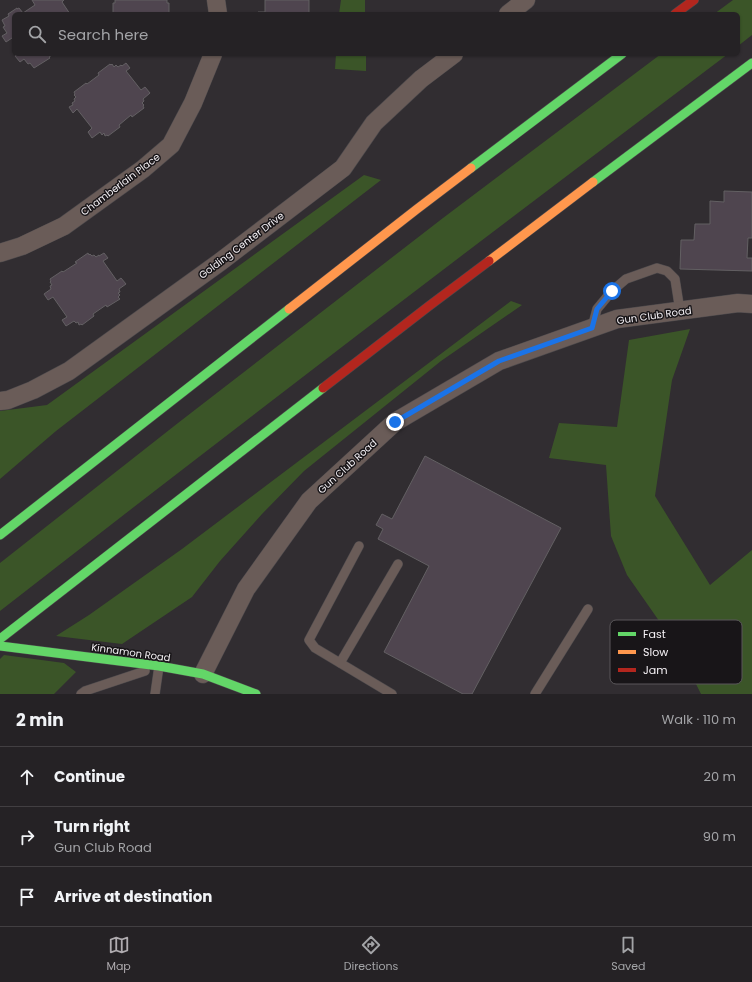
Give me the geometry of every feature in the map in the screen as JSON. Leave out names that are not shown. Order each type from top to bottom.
[{"type":"main road","points":[[678,12],[694,0]]},
{"type":"main road","points":[[0,535],[417,209],[619,56]]},
{"type":"main road","points":[[0,639],[423,310],[752,63]]},
{"type":"main road","name":"Kinnamon Road","points":[[0,646],[159,666],[203,674],[256,694]]},
{"type":"street","points":[[216,0],[218,12]]},
{"type":"street","points":[[511,12],[526,0]]},
{"type":"street","name":"Chamberlain Place","points":[[0,253],[22,246],[64,226],[143,169],[171,145],[193,103],[212,56]]},
{"type":"street","name":"Golding Center Drive","points":[[0,401],[8,400],[33,390],[70,371],[220,262],[343,168],[374,123],[421,79],[451,56]]},
{"type":"street","name":"Gun Club Road","points":[[203,674],[246,589],[309,501],[395,422],[499,361],[617,319],[738,303],[752,304]]},
{"type":"lane","points":[[592,328],[597,309],[612,291],[626,280],[658,268],[667,270],[675,279],[680,311]]},
{"type":"lane","points":[[359,546],[309,640],[315,648],[392,694]]},
{"type":"lane","points":[[340,663],[398,564]]},
{"type":"lane","points":[[535,694],[588,609]]},
{"type":"lane","points":[[80,694],[159,666],[155,694]]},
{"type":"green space","points":[[341,0],[365,0],[365,12],[339,12]]},
{"type":"green space","points":[[733,0],[752,0],[752,35],[740,44],[740,12],[717,12]]},
{"type":"green space","points":[[336,56],[366,56],[366,71],[335,69]]},
{"type":"green space","points":[[658,56],[725,56],[363,331],[0,611],[0,563],[443,218]]},
{"type":"green space","points":[[364,175],[381,180],[56,431],[0,479],[0,411],[47,405]]},
{"type":"green space","points":[[511,301],[522,305],[441,361],[304,471],[262,514],[220,561],[192,597],[122,644],[56,636],[89,615],[182,549]]},
{"type":"green space","points":[[690,329],[672,380],[655,496],[710,585],[752,550],[752,694],[701,694],[696,684],[742,684],[742,620],[658,620],[627,575],[611,536],[606,465],[549,458],[559,423],[617,427],[629,340]]},
{"type":"green space","points":[[4,655],[64,663],[76,672],[54,694],[0,694],[0,659]]},
{"type":"building","points":[[32,0],[64,0],[62,2],[69,12],[24,12],[35,5]]},
{"type":"building","points":[[115,0],[167,0],[167,3],[169,3],[169,12],[113,12],[113,3],[115,3]]},
{"type":"building","points":[[265,0],[309,0],[309,12],[265,12]]},
{"type":"building","points":[[19,8],[22,12],[12,12],[12,38],[6,42],[2,36],[7,33],[3,27],[5,26],[2,20],[9,16],[8,14]]},
{"type":"building","points":[[15,56],[50,56],[49,57],[50,58],[34,68],[24,59],[20,62]]},
{"type":"building","points":[[126,63],[130,68],[126,71],[141,90],[145,87],[150,93],[143,99],[144,101],[142,103],[144,108],[132,117],[131,115],[119,125],[120,127],[108,136],[105,136],[104,133],[102,135],[100,132],[92,138],[88,132],[92,128],[77,109],[73,113],[69,107],[73,105],[72,103],[75,101],[74,99],[76,97],[74,92],[99,75],[98,73],[110,64],[114,67],[116,65],[118,67]]},
{"type":"building","points":[[724,191],[752,192],[752,238],[748,238],[747,258],[752,258],[752,271],[680,269],[681,240],[694,240],[695,224],[710,224],[710,201],[724,202]]},
{"type":"building","points":[[88,253],[89,255],[94,255],[96,257],[104,253],[108,258],[103,261],[117,281],[121,278],[126,284],[119,289],[120,292],[118,293],[120,295],[118,297],[120,299],[107,307],[106,305],[93,314],[94,316],[82,325],[79,325],[78,322],[76,323],[74,321],[66,326],[62,320],[67,317],[53,297],[48,300],[44,294],[51,289],[50,286],[52,285],[50,279],[77,263],[75,262]]},
{"type":"building","points":[[425,456],[561,528],[472,694],[463,694],[384,652],[429,566],[378,539],[383,529],[376,525],[382,514],[392,519]]},
{"type":"traffic: fast","points":[[471,168],[619,56]]},
{"type":"traffic: fast","points":[[593,182],[752,63]]},
{"type":"traffic: fast","points":[[0,535],[289,309]]},
{"type":"traffic: fast","points":[[0,639],[323,388]]},
{"type":"traffic: fast","points":[[0,646],[159,666],[203,674],[256,694]]},
{"type":"traffic: slow","points":[[289,309],[471,168]]},
{"type":"traffic: slow","points":[[489,261],[593,182]]},
{"type":"traffic: jam","points":[[678,12],[694,0]]},
{"type":"traffic: jam","points":[[323,388],[489,261]]},
{"type":"route","points":[[395,422],[499,361],[592,328],[597,309],[612,291]]}]
